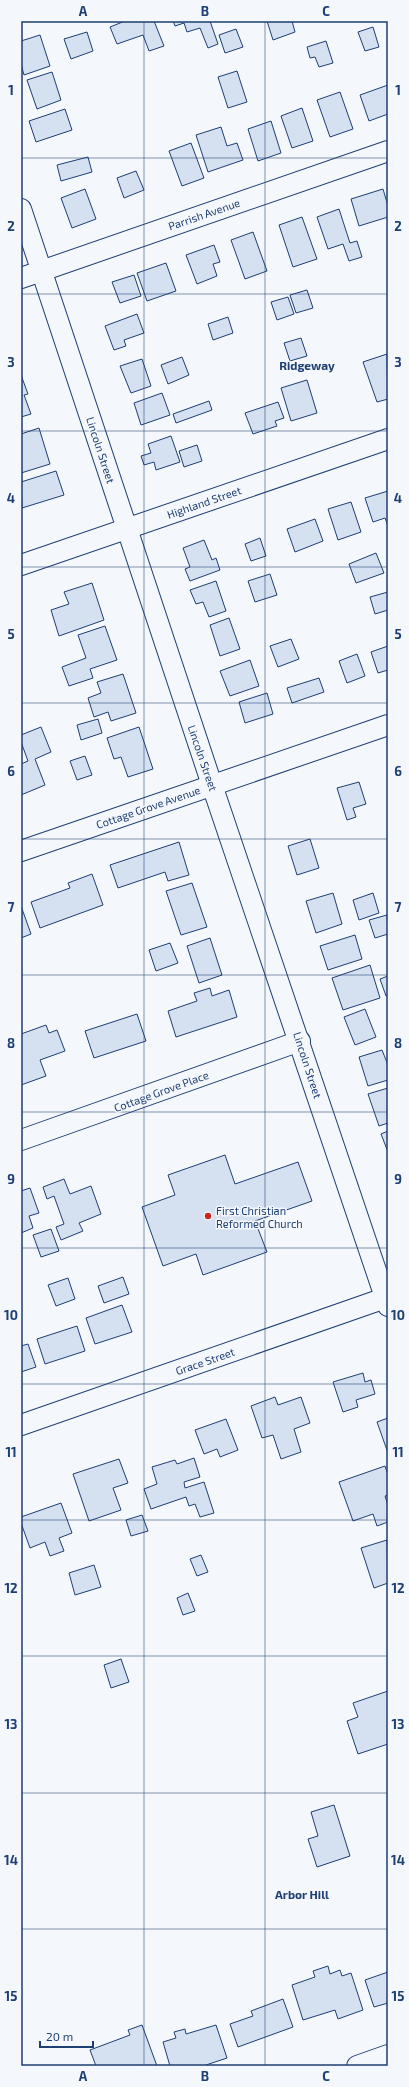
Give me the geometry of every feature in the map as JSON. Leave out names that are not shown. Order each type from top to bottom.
[{"type":"street","name":"Parrish Avenue","points":[[21,278],[388,151]]},
{"type":"street","name":"Lincoln Street","points":[[21,209],[212,785],[387,1300]]},
{"type":"street","name":"Highland Street","points":[[21,565],[388,439]]},
{"type":"street","name":"Cottage Grove Avenue","points":[[21,851],[388,725]]},
{"type":"street","name":"Cottage Grove Place","points":[[21,1140],[300,1041]]},
{"type":"street","name":"Grace Street","points":[[21,1425],[387,1300]]},
{"type":"street","points":[[357,2066],[388,2055]]},
{"type":"building","points":[[125,21],[154,21],[164,46],[149,51],[143,35],[117,44],[110,27]]},
{"type":"building","points":[[173,21],[210,21],[218,44],[208,48],[200,28],[187,32],[184,23],[175,26]]},
{"type":"building","points":[[267,21],[292,21],[295,32],[273,40]]},
{"type":"building","points":[[373,27],[379,47],[365,51],[358,32]]},
{"type":"building","points":[[236,29],[243,47],[225,53],[219,35]]},
{"type":"building","points":[[87,32],[93,51],[71,59],[64,39]]},
{"type":"building","points":[[40,35],[50,66],[24,75],[21,64],[21,41]]},
{"type":"building","points":[[326,41],[333,63],[319,67],[315,57],[310,58],[307,47]]},
{"type":"building","points":[[237,71],[247,102],[228,108],[218,77]]},
{"type":"building","points":[[52,72],[61,100],[37,109],[27,80]]},
{"type":"building","points":[[388,85],[388,114],[369,121],[360,95]]},
{"type":"building","points":[[340,92],[353,129],[330,137],[317,100]]},
{"type":"building","points":[[302,108],[313,141],[292,148],[281,116]]},
{"type":"building","points":[[65,109],[72,130],[36,142],[29,121]]},
{"type":"building","points":[[271,121],[281,153],[258,161],[248,129]]},
{"type":"building","points":[[221,127],[227,146],[237,143],[243,160],[208,172],[196,135]]},
{"type":"building","points":[[191,143],[204,178],[182,186],[169,151]]},
{"type":"building","points":[[88,157],[92,172],[61,181],[57,165]]},
{"type":"building","points":[[136,171],[144,190],[124,198],[117,178]]},
{"type":"building","points":[[85,189],[96,219],[72,228],[61,198]]},
{"type":"building","points":[[383,189],[388,206],[388,217],[359,226],[351,199]]},
{"type":"building","points":[[339,209],[350,243],[357,241],[362,257],[349,261],[343,244],[328,249],[317,217]]},
{"type":"building","points":[[302,217],[317,259],[293,267],[279,225]]},
{"type":"building","points":[[253,232],[267,271],[245,279],[231,240]]},
{"type":"building","points":[[214,245],[220,262],[213,264],[217,276],[197,284],[186,255]]},
{"type":"building","points":[[166,263],[176,291],[147,301],[137,273]]},
{"type":"building","points":[[134,275],[141,296],[120,303],[112,282]]},
{"type":"building","points":[[307,290],[313,308],[296,313],[290,295]]},
{"type":"building","points":[[288,297],[294,314],[277,320],[271,302]]},
{"type":"building","points":[[137,314],[144,333],[124,340],[126,346],[114,350],[105,326]]},
{"type":"building","points":[[228,317],[233,333],[213,340],[208,324]]},
{"type":"building","points":[[301,338],[307,356],[290,361],[284,343]]},
{"type":"building","points":[[387,354],[388,399],[377,402],[363,362]]},
{"type":"building","points":[[182,357],[189,375],[168,384],[161,365]]},
{"type":"building","points":[[142,359],[151,386],[131,393],[120,366]]},
{"type":"building","points":[[21,375],[28,394],[24,395],[31,414],[21,417]]},
{"type":"building","points":[[307,380],[317,413],[291,421],[281,388]]},
{"type":"building","points":[[162,393],[170,415],[141,425],[134,403]]},
{"type":"building","points":[[209,401],[212,410],[176,423],[173,414]]},
{"type":"building","points":[[278,402],[284,418],[275,421],[277,426],[253,434],[245,413]]},
{"type":"building","points":[[39,428],[50,464],[21,473],[21,434]]},
{"type":"building","points":[[171,436],[180,462],[156,470],[154,462],[144,465],[141,456],[151,453],[148,444]]},
{"type":"building","points":[[197,445],[202,461],[184,467],[179,451]]},
{"type":"building","points":[[56,471],[64,495],[22,508],[21,482]]},
{"type":"building","points":[[388,491],[388,526],[385,518],[373,522],[365,498]]},
{"type":"building","points":[[351,502],[361,532],[338,540],[328,509]]},
{"type":"building","points":[[315,519],[323,541],[295,552],[287,529]]},
{"type":"building","points":[[260,538],[266,556],[251,561],[245,544]]},
{"type":"building","points":[[204,540],[212,560],[216,558],[220,570],[190,581],[185,569],[190,567],[183,548]]},
{"type":"building","points":[[376,553],[384,573],[356,583],[349,564]]},
{"type":"building","points":[[270,574],[277,595],[255,602],[248,581]]},
{"type":"building","points":[[216,581],[226,611],[209,617],[203,602],[196,604],[190,590]]},
{"type":"building","points":[[92,583],[104,620],[59,636],[51,610],[69,604],[64,592]]},
{"type":"building","points":[[388,592],[388,610],[375,614],[370,597]]},
{"type":"building","points":[[229,618],[240,649],[220,656],[210,625]]},
{"type":"building","points":[[105,626],[117,660],[90,669],[93,678],[69,686],[62,667],[86,658],[78,635]]},
{"type":"building","points":[[291,639],[299,659],[278,667],[270,646]]},
{"type":"building","points":[[388,646],[388,670],[378,673],[371,652]]},
{"type":"building","points":[[357,654],[365,676],[347,683],[339,661]]},
{"type":"building","points":[[250,660],[259,686],[230,696],[220,671]]},
{"type":"building","points":[[123,674],[136,713],[111,721],[108,712],[94,717],[88,698],[101,693],[97,682]]},
{"type":"building","points":[[319,678],[324,692],[292,703],[287,688]]},
{"type":"building","points":[[267,693],[273,714],[245,723],[239,702]]},
{"type":"building","points":[[98,719],[102,733],[81,740],[77,725]]},
{"type":"building","points":[[41,727],[51,752],[35,759],[45,785],[21,795],[21,764],[28,761],[21,742],[21,735]]},
{"type":"building","points":[[139,727],[153,769],[128,777],[121,757],[114,759],[107,738]]},
{"type":"building","points":[[85,756],[92,775],[77,780],[70,761]]},
{"type":"building","points":[[359,782],[366,804],[353,808],[356,817],[347,820],[337,788]]},
{"type":"building","points":[[310,839],[319,868],[297,875],[288,846]]},
{"type":"building","points":[[179,842],[189,875],[168,881],[165,872],[118,888],[110,865]]},
{"type":"building","points":[[92,874],[103,905],[40,928],[31,902],[70,888],[68,883]]},
{"type":"building","points":[[192,883],[207,927],[181,935],[166,891]]},
{"type":"building","points":[[333,893],[342,924],[316,933],[306,901]]},
{"type":"building","points":[[373,893],[379,913],[359,920],[353,900]]},
{"type":"building","points":[[21,906],[31,934],[21,938]]},
{"type":"building","points":[[387,915],[388,934],[375,938],[369,920]]},
{"type":"building","points":[[355,935],[362,959],[328,970],[320,946]]},
{"type":"building","points":[[210,938],[222,975],[199,983],[187,946]]},
{"type":"building","points":[[170,943],[178,963],[156,971],[149,950]]},
{"type":"building","points":[[370,965],[380,998],[343,1010],[332,978]]},
{"type":"building","points":[[388,976],[388,995],[386,996],[380,979]]},
{"type":"building","points":[[210,988],[212,996],[229,990],[237,1017],[176,1037],[168,1011],[197,1001],[194,993]]},
{"type":"building","points":[[365,1009],[376,1037],[355,1045],[344,1017]]},
{"type":"building","points":[[137,1014],[146,1041],[94,1058],[85,1031]]},
{"type":"building","points":[[46,1025],[49,1033],[57,1030],[65,1051],[40,1060],[46,1076],[21,1085],[21,1034]]},
{"type":"building","points":[[382,1050],[388,1065],[388,1080],[368,1086],[359,1057]]},
{"type":"building","points":[[388,1088],[388,1123],[379,1126],[368,1094]]},
{"type":"building","points":[[388,1131],[388,1152],[381,1134]]},
{"type":"building","points":[[225,1155],[235,1184],[298,1162],[312,1201],[255,1221],[267,1252],[203,1275],[196,1254],[163,1266],[142,1207],[175,1195],[168,1175]]},
{"type":"building","points":[[64,1179],[70,1194],[91,1186],[101,1214],[79,1223],[83,1231],[61,1240],[56,1227],[64,1224],[54,1196],[47,1199],[43,1187]]},
{"type":"building","points":[[30,1188],[39,1213],[29,1216],[33,1228],[21,1233],[21,1191]]},
{"type":"building","points":[[51,1229],[59,1251],[41,1257],[33,1235]]},
{"type":"building","points":[[123,1277],[129,1294],[104,1303],[98,1286]]},
{"type":"building","points":[[68,1278],[75,1299],[56,1306],[48,1285]]},
{"type":"building","points":[[122,1305],[132,1332],[95,1344],[86,1318]]},
{"type":"building","points":[[77,1326],[85,1351],[45,1364],[37,1339]]},
{"type":"building","points":[[28,1344],[36,1367],[21,1372],[21,1346]]},
{"type":"building","points":[[363,1373],[365,1382],[371,1380],[375,1394],[356,1400],[358,1407],[343,1412],[333,1382]]},
{"type":"building","points":[[275,1397],[278,1405],[301,1397],[310,1423],[294,1429],[301,1452],[281,1459],[273,1435],[262,1438],[251,1406]]},
{"type":"building","points":[[388,1418],[388,1453],[377,1422]]},
{"type":"building","points":[[226,1419],[238,1450],[220,1457],[217,1449],[204,1454],[195,1430]]},
{"type":"building","points":[[194,1458],[200,1477],[184,1482],[185,1488],[204,1482],[214,1513],[200,1517],[195,1504],[189,1506],[186,1497],[151,1509],[144,1489],[157,1484],[152,1467],[175,1460],[177,1464]]},
{"type":"building","points":[[119,1459],[128,1483],[113,1488],[121,1510],[89,1521],[73,1474]]},
{"type":"building","points":[[385,1466],[388,1475],[388,1495],[385,1496],[388,1505],[388,1522],[377,1526],[373,1514],[353,1521],[339,1482]]},
{"type":"building","points":[[61,1503],[72,1533],[59,1538],[64,1551],[50,1556],[45,1542],[30,1548],[21,1523],[21,1517]]},
{"type":"building","points":[[142,1515],[148,1531],[131,1536],[126,1520]]},
{"type":"building","points":[[387,1540],[388,1583],[374,1588],[361,1548]]},
{"type":"building","points":[[201,1555],[208,1572],[197,1576],[190,1559]]},
{"type":"building","points":[[94,1565],[101,1587],[75,1595],[69,1573]]},
{"type":"building","points":[[188,1593],[195,1611],[183,1615],[177,1598]]},
{"type":"building","points":[[121,1659],[129,1682],[111,1688],[104,1665]]},
{"type":"building","points":[[388,1691],[388,1744],[358,1754],[347,1721],[358,1717],[353,1703]]},
{"type":"building","points":[[334,1805],[350,1856],[317,1867],[308,1839],[318,1836],[311,1812]]},
{"type":"building","points":[[328,1966],[330,1974],[340,1970],[342,1976],[351,1973],[363,2010],[338,2019],[335,2010],[303,2020],[292,1985],[315,1977],[313,1971]]},
{"type":"building","points":[[388,1972],[388,2003],[374,2007],[365,1980]]},
{"type":"building","points":[[283,1999],[293,2027],[238,2047],[230,2024],[253,2016],[251,2011]]},
{"type":"building","points":[[142,2025],[157,2066],[96,2066],[90,2050],[130,2035],[128,2030]]},
{"type":"building","points":[[216,2025],[227,2058],[203,2066],[170,2066],[163,2042],[176,2038],[174,2032],[185,2029],[186,2034]]},
{"type":"place","name":"First Christian Reformed Church","points":[[208,1216]]},
{"type":"district","name":"Ridgeway","points":[[307,365]]},
{"type":"district","name":"Arbor Hill","points":[[302,1894]]}]
